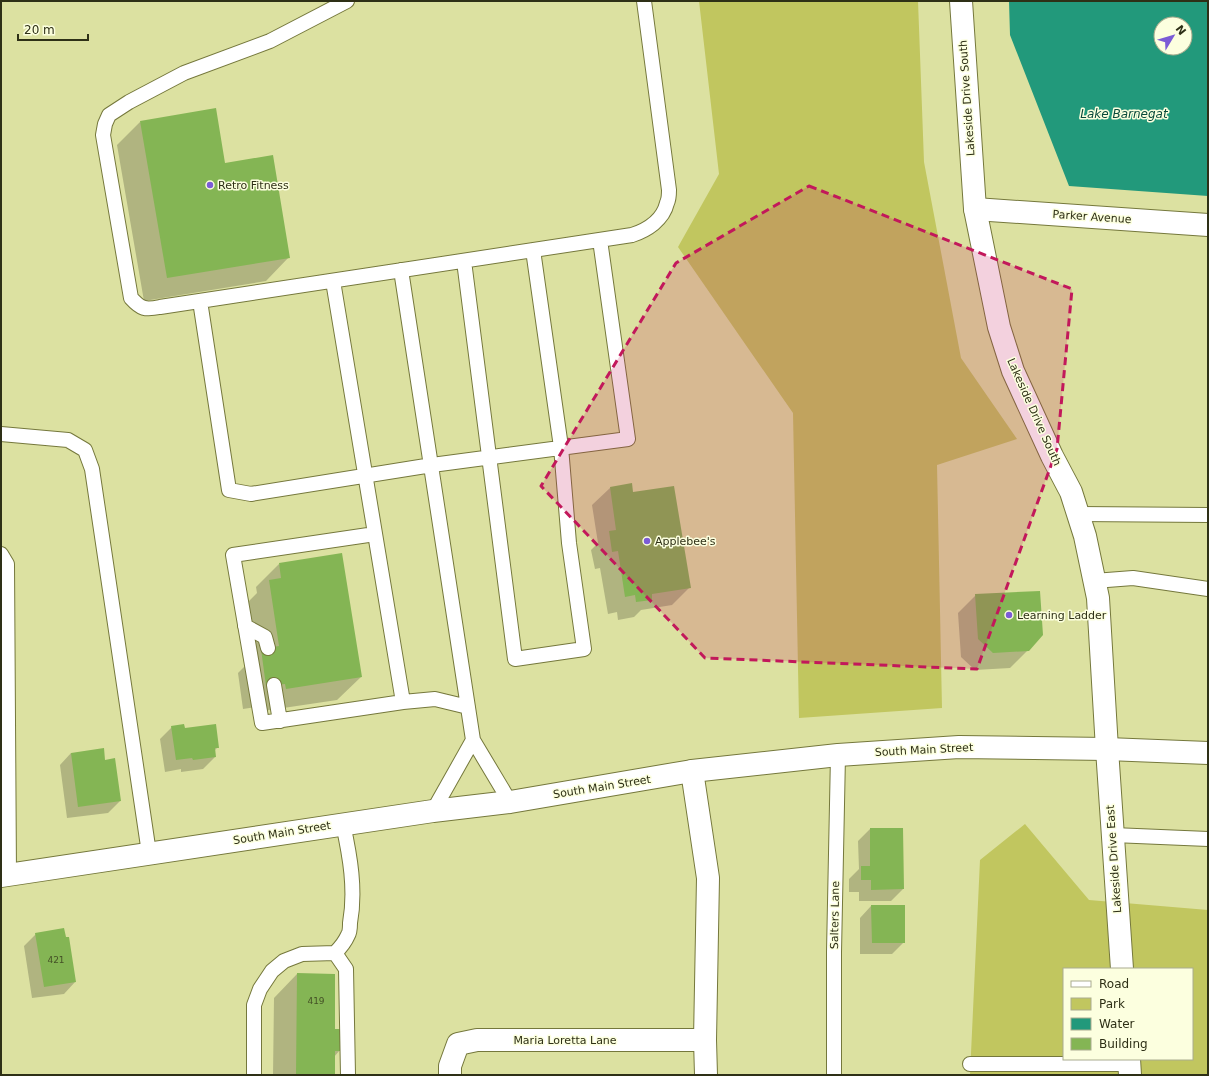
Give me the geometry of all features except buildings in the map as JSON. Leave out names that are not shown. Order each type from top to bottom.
[{"type":"main road","name":"Lakeside Drive South","points":[[961,1],[975,209],[999,327],[1013,371],[1052,456],[1072,492],[1085,536],[1098,598],[1107,749]]},
{"type":"main road","name":"Parker Avenue","points":[[975,209],[1208,225]]},
{"type":"main road","name":"South Main Street","points":[[5,875],[343,824],[510,802],[692,772],[838,755],[959,747],[1107,749],[1208,753]]},
{"type":"main road","name":"Lakeside Drive East","points":[[1107,749],[1122,968]]},
{"type":"main road","points":[[692,772],[708,878],[705,1040],[706,1075]]},
{"type":"main road","name":"Maria Loretta Lane","points":[[450,1075],[450,1066],[458,1044],[477,1040],[705,1040]]},
{"type":"lane","points":[[347,1],[270,41],[184,73],[128,102],[109,115],[104,124],[103,135],[131,298],[138,306],[148,309],[200,302],[632,235],[644,231],[659,219],[667,204],[669,190],[644,1]]},
{"type":"lane","points":[[200,302],[229,490],[250,494],[432,465],[628,438],[600,240]]},
{"type":"lane","points":[[464,261],[515,659],[584,649],[569,543],[561,447],[533,250]]},
{"type":"lane","points":[[401,270],[473,740],[510,802]]},
{"type":"lane","points":[[333,281],[403,702]]},
{"type":"lane","points":[[1,434],[68,440],[85,450],[92,469],[148,853]]},
{"type":"lane","points":[[1078,514],[1208,515]]},
{"type":"lane","points":[[375,534],[233,555],[262,723],[403,702],[435,699],[468,707]]},
{"type":"lane","points":[[1,554],[7,564],[5,875]]},
{"type":"lane","points":[[1094,581],[1133,578],[1208,589]]},
{"type":"lane","points":[[245,626],[265,637],[268,648]]},
{"type":"lane","points":[[274,685],[280,721]]},
{"type":"lane","points":[[433,811],[473,740]]},
{"type":"lane","name":"Salters Lane","points":[[834,1075],[834,952],[838,755]]},
{"type":"lane","points":[[254,1075],[254,1005],[260,989],[272,971],[284,961],[302,954],[335,953],[342,946],[348,935],[352,913],[351,861],[343,824]]},
{"type":"lane","points":[[1113,835],[1208,839]]},
{"type":"lane","points":[[335,953],[346,969],[348,1075]]},
{"type":"lane","points":[[970,1064],[1129,1066]]},
{"type":"highlighted area","points":[[809,186],[1072,289],[1057,449],[977,669],[705,658],[541,486],[676,263]]},
{"type":"green space","points":[[699,1],[918,1],[924,162],[961,358],[1017,439],[937,465],[942,708],[799,718],[793,413],[678,247],[719,174]]},
{"type":"green space","points":[[1025,824],[1089,900],[1208,910],[1208,1075],[970,1075],[980,860]]},
{"type":"water","name":"Lake Barnegat","points":[[1009,1],[1208,1],[1208,196],[1069,186],[1010,35]]},
{"type":"place","name":"Retro Fitness","points":[[210,185]]},
{"type":"place","name":"Applebee's","points":[[647,541]]},
{"type":"place","name":"Learning Ladder","points":[[1009,615]]}]
